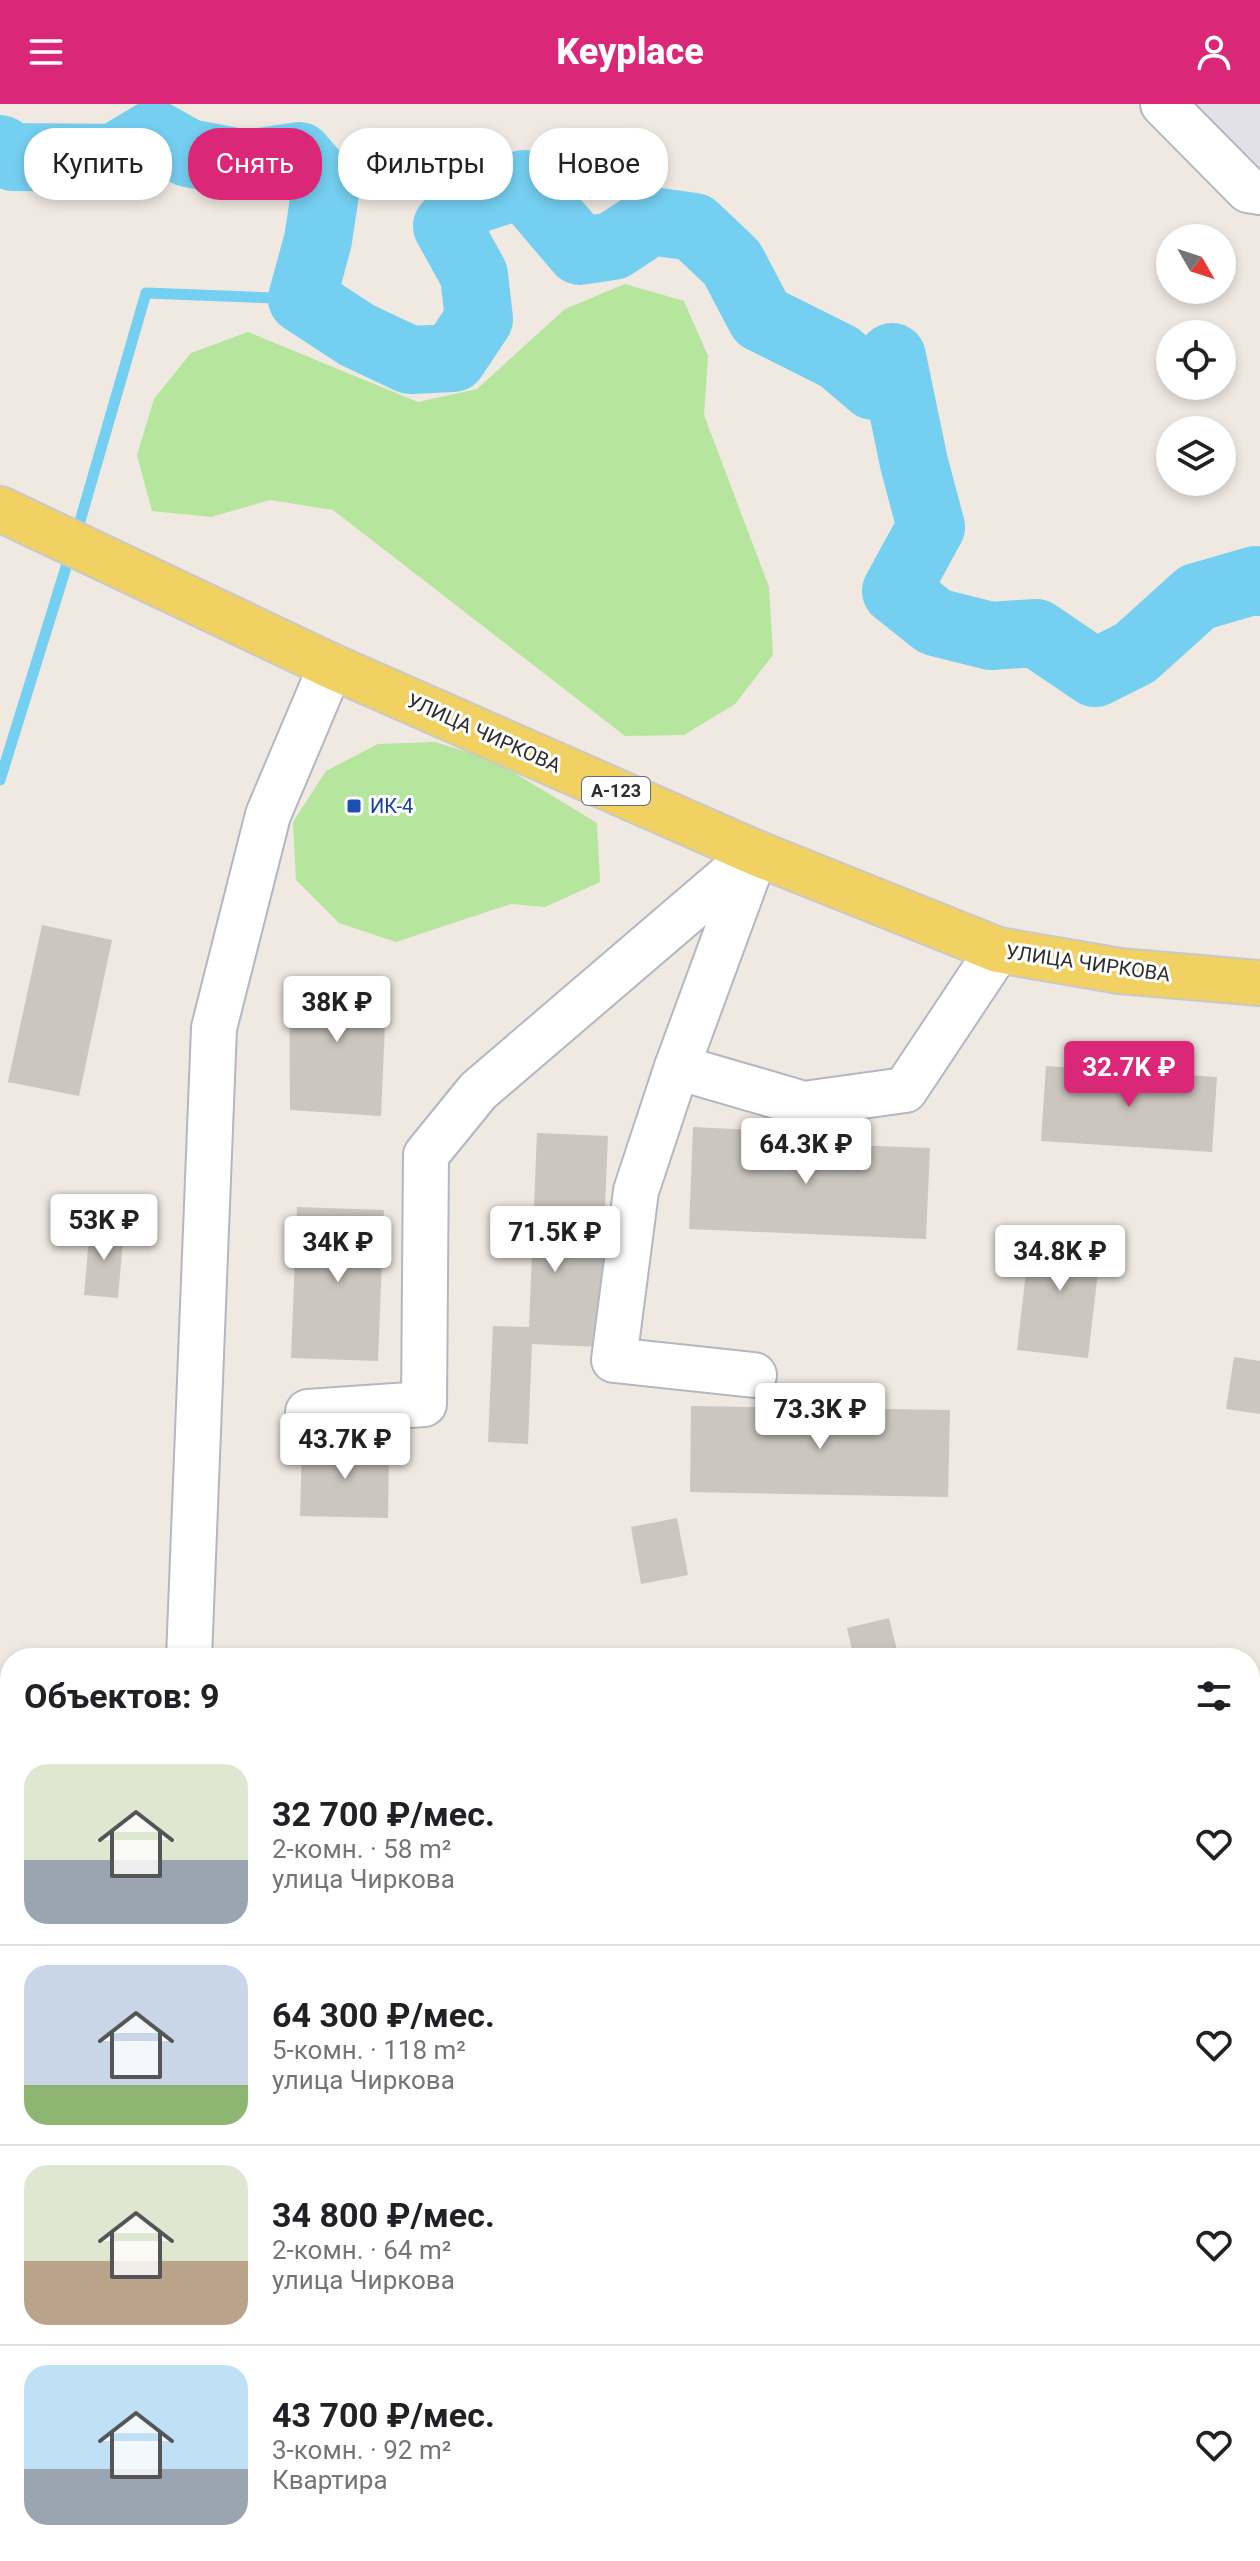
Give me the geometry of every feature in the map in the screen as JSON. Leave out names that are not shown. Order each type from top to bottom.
[{"type":"main road","name":"УЛИЦА ЧИРКОВА","points":[[0,509],[331,666],[756,853],[998,950],[1120,971],[1260,983]]},
{"type":"street","points":[[1163,104],[1248,190],[1260,192]]},
{"type":"street","points":[[189,1648],[214,1028],[268,815],[331,666]]},
{"type":"street","points":[[754,1375],[614,1360],[636,1191],[677,1067],[756,853]]},
{"type":"street","points":[[308,1412],[424,1404],[426,1155],[478,1091],[756,853]]},
{"type":"street","points":[[677,1067],[804,1104],[905,1090],[998,950]]},
{"type":"shaded area","points":[[1197,104],[1260,104],[1260,181],[1197,111]]},
{"type":"green space","points":[[625,284],[684,301],[708,356],[704,415],[769,587],[773,655],[735,704],[684,735],[625,736],[333,510],[270,500],[211,517],[152,511],[137,455],[154,399],[191,353],[248,332],[418,402],[477,389],[565,309]]},
{"type":"green space","points":[[435,742],[493,760],[597,823],[600,882],[545,907],[511,904],[396,942],[339,923],[296,880],[293,822],[326,771],[378,744]]},
{"type":"building","points":[[42,925],[112,940],[79,1096],[8,1082]]},
{"type":"building","points":[[289,976],[387,979],[381,1116],[290,1110]]},
{"type":"building","points":[[1046,1066],[1217,1077],[1212,1152],[1041,1141]]},
{"type":"building","points":[[693,1127],[798,1132],[798,1143],[930,1148],[926,1239],[689,1229]]},
{"type":"building","points":[[537,1133],[608,1136],[599,1347],[532,1344],[528,1444],[488,1442],[493,1326],[529,1327]]},
{"type":"building","points":[[297,1207],[384,1210],[378,1361],[291,1358]]},
{"type":"building","points":[[90,1226],[124,1229],[118,1298],[84,1295]]},
{"type":"building","points":[[1031,1228],[1102,1236],[1088,1358],[1017,1350]]},
{"type":"building","points":[[1234,1357],[1260,1361],[1260,1414],[1226,1409]]},
{"type":"building","points":[[691,1406],[950,1410],[948,1497],[690,1492]]},
{"type":"building","points":[[302,1444],[389,1446],[388,1518],[300,1516]]},
{"type":"building","points":[[677,1518],[688,1575],[641,1584],[631,1527]]},
{"type":"building","points":[[889,1618],[896,1648],[852,1648],[847,1628]]},
{"type":"waterway","points":[[0,149],[13,157],[114,158],[154,134],[188,153],[246,164],[299,156],[326,187],[318,240],[302,299],[357,335],[410,360],[453,358],[479,319],[474,275],[447,226],[471,201],[523,184],[580,251],[613,246],[651,221],[694,227],[732,263],[761,318],[839,357],[873,386],[892,357],[931,527],[896,591],[935,622],[991,636],[1036,633],[1095,673],[1135,653],[1197,597],[1256,580],[1260,582]]},
{"type":"waterway","points":[[76,535],[146,293],[302,299]]},
{"type":"waterway","points":[[0,780],[71,551]]},
{"type":"place","name":"ИК-4","points":[[354,806]]}]
